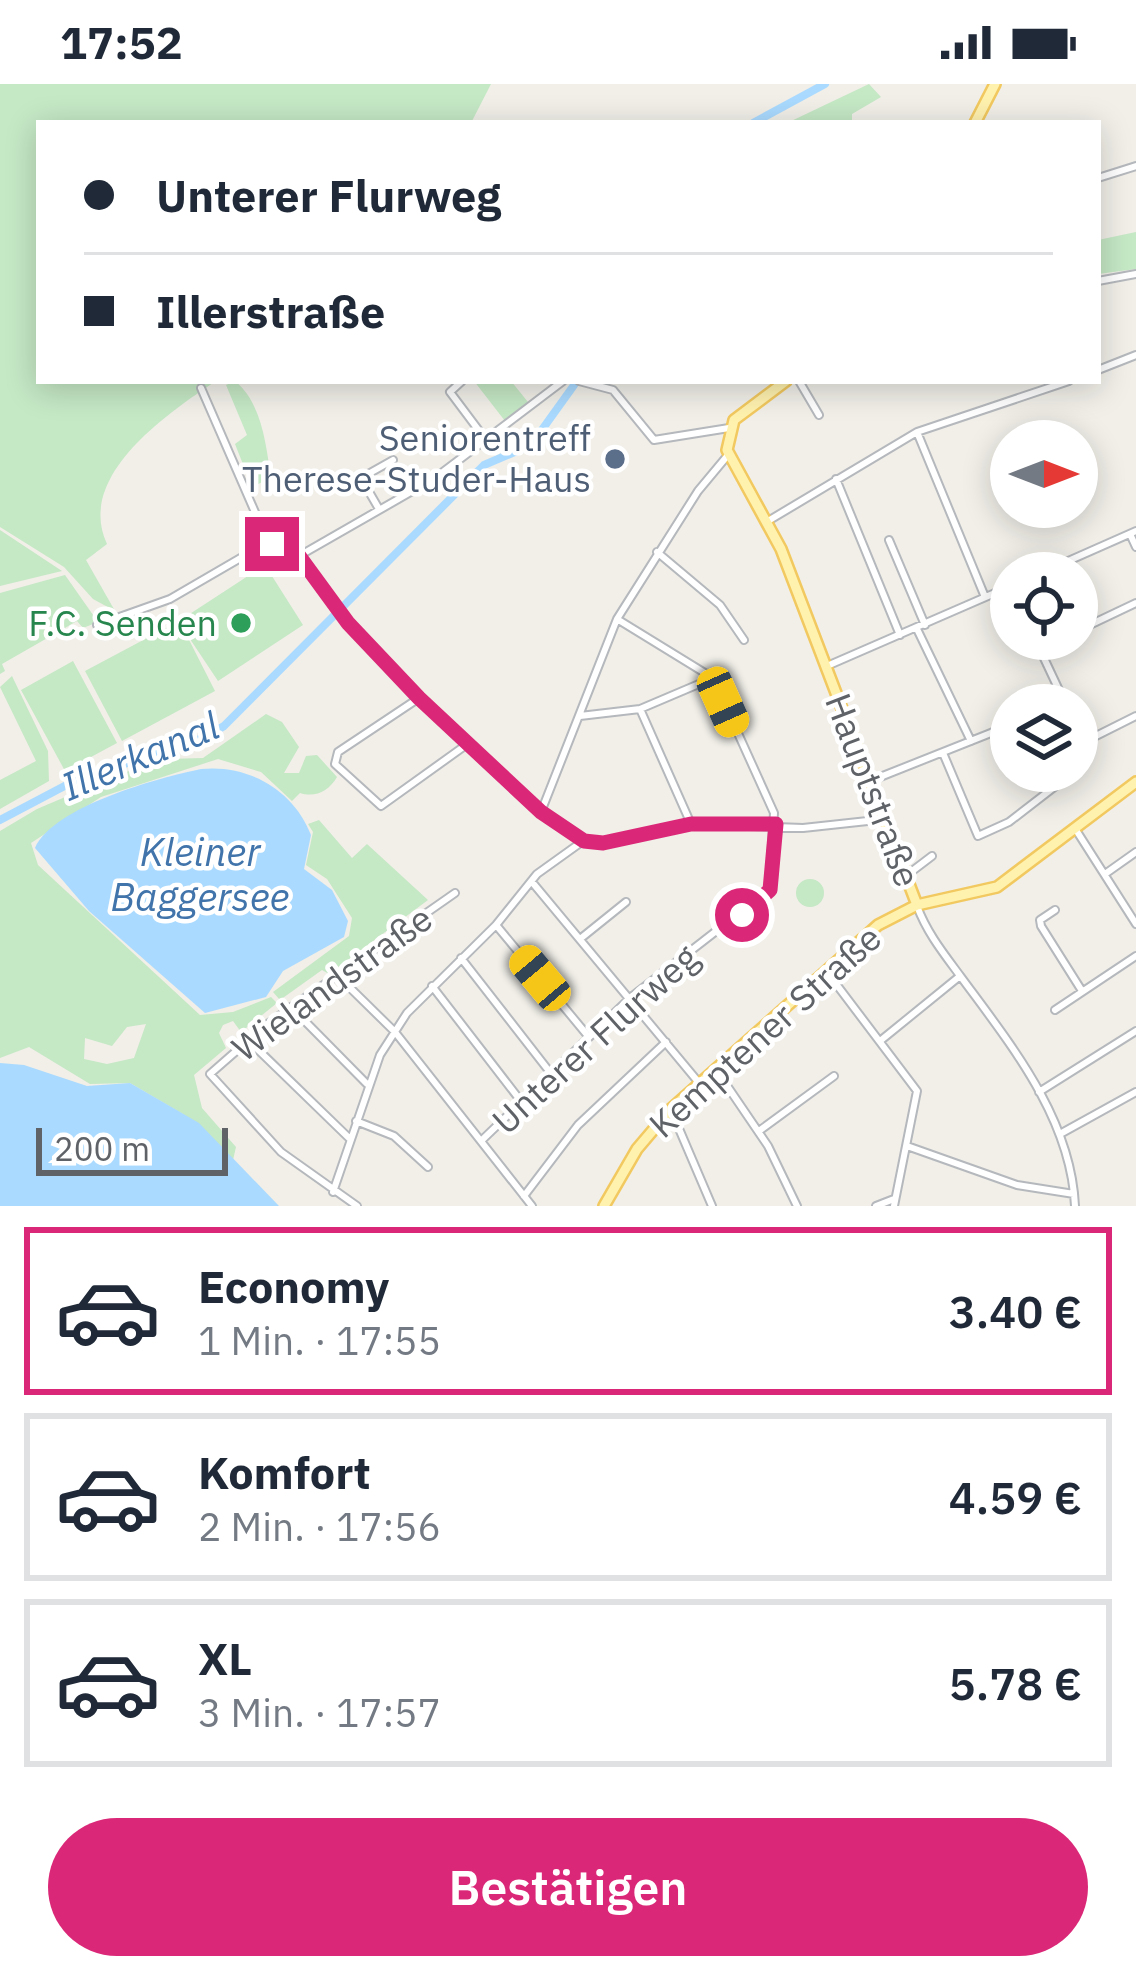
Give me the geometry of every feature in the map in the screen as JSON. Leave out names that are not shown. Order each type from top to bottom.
[{"type":"main road","points":[[977,120],[995,84]]},
{"type":"main road","points":[[728,434],[783,384]]},
{"type":"main road","name":"Hauptstraße","points":[[728,434],[728,454],[767,520],[917,905]]},
{"type":"main road","name":"Kemptener Straße","points":[[604,1206],[638,1149],[670,1110],[878,925],[917,905],[997,887],[1136,782]]},
{"type":"street","points":[[1101,177],[1136,166]]},
{"type":"street","points":[[1101,280],[1136,274]]},
{"type":"street","points":[[1101,369],[1136,356]]},
{"type":"street","points":[[459,384],[450,392],[486,440]]},
{"type":"street","points":[[299,556],[435,478],[559,384]]},
{"type":"street","points":[[593,384],[614,390],[654,440],[728,434]]},
{"type":"street","points":[[801,384],[819,415]]},
{"type":"street","points":[[767,520],[917,433],[1060,384]]},
{"type":"street","points":[[201,388],[268,542],[299,556],[348,623],[419,698],[541,812],[584,841],[603,843],[691,824],[803,828],[886,819]]},
{"type":"street","points":[[917,433],[986,597]]},
{"type":"street","points":[[541,812],[617,619],[657,552],[728,454]]},
{"type":"street","points":[[379,509],[361,478],[393,460]]},
{"type":"street","points":[[836,479],[901,635]]},
{"type":"street","points":[[1088,552],[1133,532],[1136,547]]},
{"type":"street","points":[[889,540],[971,741]]},
{"type":"street","points":[[97,625],[170,599],[268,542]]},
{"type":"street","points":[[657,552],[720,605],[744,640]]},
{"type":"street","points":[[826,667],[990,595]]},
{"type":"street","points":[[1098,621],[1136,603]]},
{"type":"street","points":[[617,619],[713,678],[776,824]]},
{"type":"street","points":[[578,716],[640,709],[713,678]]},
{"type":"street","points":[[419,698],[338,752],[335,764],[381,806],[468,744]]},
{"type":"street","points":[[640,709],[691,824]]},
{"type":"street","points":[[1098,735],[1136,716]]},
{"type":"street","points":[[870,781],[990,733]]},
{"type":"street","points":[[943,753],[978,836],[1009,822],[1048,792]]},
{"type":"street","name":"Unterer Flurweg","points":[[482,1141],[630,998],[765,897],[771,883],[776,824]]},
{"type":"street","points":[[1076,830],[1136,924]]},
{"type":"street","points":[[357,1206],[332,1192],[368,1084],[395,1032],[432,986],[496,925],[554,858],[584,841]]},
{"type":"street","points":[[1106,874],[1136,852]]},
{"type":"street","points":[[907,874],[932,856]]},
{"type":"street","points":[[532,882],[700,1084]]},
{"type":"street","name":"Wielandstraße","points":[[332,1192],[281,1152],[210,1074],[291,1007],[455,893]]},
{"type":"street","points":[[580,939],[626,902]]},
{"type":"street","name":"Hauptstraße","points":[[917,905],[1039,1092],[1070,1160],[1075,1206]]},
{"type":"street","points":[[1055,910],[1040,920],[1041,926],[1082,991]]},
{"type":"street","points":[[496,925],[588,1036]]},
{"type":"street","points":[[1055,1010],[1136,956]]},
{"type":"street","points":[[461,958],[550,1071]]},
{"type":"street","points":[[827,972],[917,1091],[894,1203],[876,1206]]},
{"type":"street","points":[[337,975],[395,1032],[532,1206]]},
{"type":"street","points":[[880,1041],[960,976]]},
{"type":"street","points":[[432,986],[520,1100]]},
{"type":"street","points":[[291,1007],[368,1084]]},
{"type":"street","points":[[1039,1092],[1136,1031]]},
{"type":"street","points":[[248,1040],[350,1140]]},
{"type":"street","points":[[524,1196],[578,1125],[666,1042]]},
{"type":"street","points":[[716,1070],[759,1131],[797,1206]]},
{"type":"street","points":[[759,1131],[834,1076]]},
{"type":"street","points":[[1060,1134],[1136,1091]]},
{"type":"street","points":[[670,1110],[712,1206]]},
{"type":"street","points":[[356,1121],[394,1136],[428,1167]]},
{"type":"street","points":[[907,1146],[1017,1186],[1074,1194]]},
{"type":"street","points":[[1070,1160],[1080,1158]]},
{"type":"green space","points":[[0,84],[491,84],[473,120],[36,120],[36,384],[212,384],[174,410],[132,449],[104,494],[101,519],[107,544],[86,560],[115,611],[93,599],[64,567],[0,527]]},
{"type":"green space","points":[[869,84],[881,97],[852,114],[852,120],[793,120]]},
{"type":"green space","points":[[1136,232],[1136,269],[1101,274],[1101,239]]},
{"type":"green space","points":[[238,384],[244,390],[261,425],[271,478],[252,487],[235,444],[247,435],[226,385]]},
{"type":"green space","points":[[476,384],[513,384],[528,402],[505,421]]},
{"type":"green space","points":[[0,530],[62,571],[0,586]]},
{"type":"green space","points":[[265,565],[303,625],[218,681],[184,630],[215,691],[122,741],[85,671],[179,621]]},
{"type":"green space","points":[[65,575],[98,622],[83,628],[77,621],[2,664],[5,671],[0,674],[0,593]]},
{"type":"green space","points":[[73,661],[117,743],[65,771],[21,690]]},
{"type":"green space","points":[[12,676],[48,751],[49,781],[0,809],[0,780],[36,761],[0,687]]},
{"type":"green space","points":[[266,714],[282,722],[299,747],[284,773],[299,773],[306,756],[317,755],[337,777],[321,792],[300,793],[292,801],[261,772],[218,759],[101,797],[31,843],[38,865],[200,1015],[233,1012],[271,997],[277,1003],[241,1032],[233,1021],[223,1025],[219,1033],[226,1048],[194,1075],[202,1108],[236,1147],[233,1160],[198,1123],[130,1083],[90,1084],[29,1047],[0,1058],[0,831],[37,809],[117,775],[167,759],[203,758]],"holes":[[[146,1024],[134,1058],[107,1064],[84,1059],[85,1038],[112,1046],[127,1027]]]},
{"type":"green space","points":[[319,820],[352,858],[367,844],[428,900],[329,974],[322,970],[280,1000],[273,992],[349,936],[352,918],[327,879],[306,865],[313,832],[308,824]]},
{"type":"green space","points":[[810,879],[820,883],[824,893],[820,903],[810,907],[800,903],[796,893],[800,883]]},
{"type":"water","name":"Kleiner Baggersee","points":[[201,769],[252,776],[293,805],[311,835],[304,869],[332,890],[348,921],[344,937],[283,971],[266,997],[205,1013],[89,911],[35,848],[63,819],[85,807]]},
{"type":"water","points":[[0,1063],[24,1065],[87,1086],[130,1083],[199,1123],[279,1206],[0,1206]]},
{"type":"waterway","name":"Illerkanal","points":[[759,120],[825,84]]},
{"type":"waterway","name":"Illerkanal","points":[[0,820],[76,780],[206,737],[224,726],[484,465],[531,445],[575,384]]},
{"type":"place","name":"Seniorentreff Therese-Studer-Haus","points":[[615,459]]},
{"type":"place","name":"F.C. Senden","points":[[241,623]]},
{"type":"route","points":[[272,544],[299,556],[348,623],[419,698],[541,812],[584,841],[603,843],[691,824],[776,824],[770,890],[742,915]]}]
